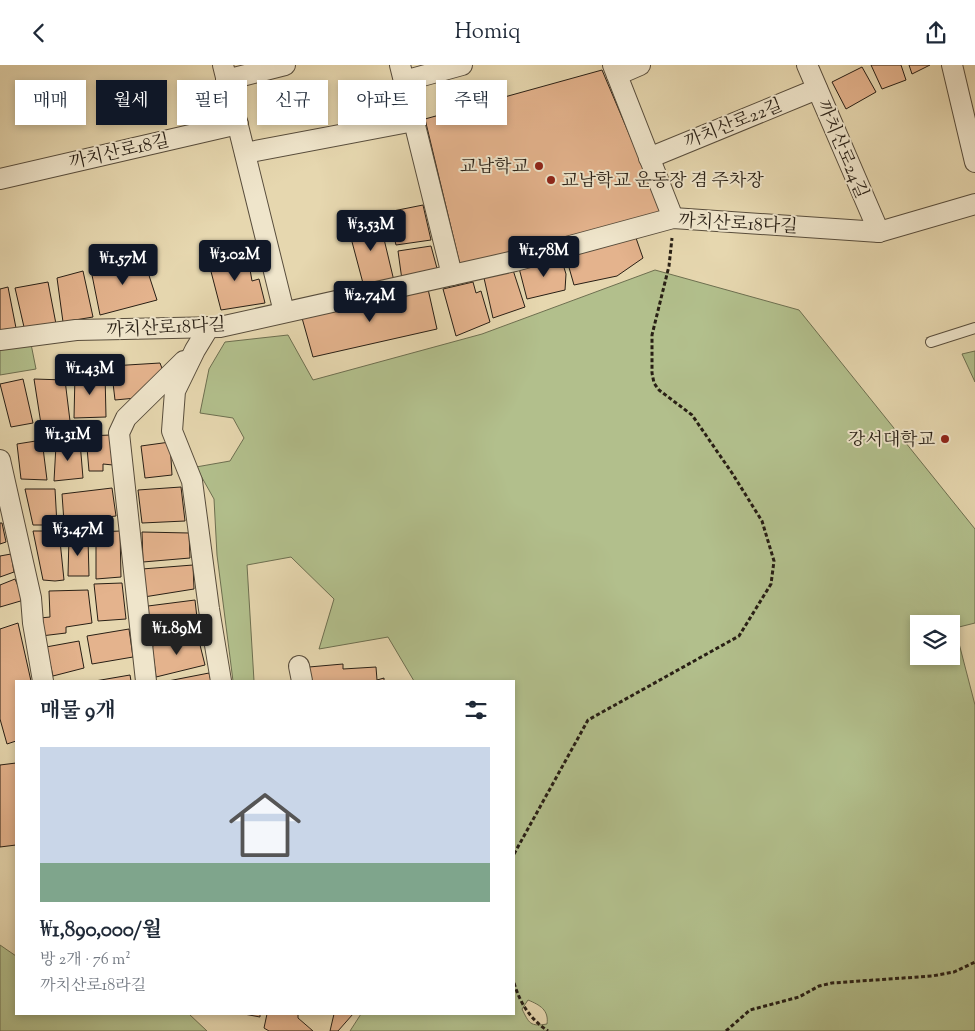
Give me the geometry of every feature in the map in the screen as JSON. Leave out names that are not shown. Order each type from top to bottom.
[{"type":"street","points":[[225,72],[285,65]]},
{"type":"street","points":[[402,73],[462,65]]},
{"type":"street","points":[[640,65],[615,70],[673,218]]},
{"type":"street","name":"까치산로24길","points":[[807,65],[879,232]]},
{"type":"street","points":[[952,65],[975,162]]},
{"type":"street","name":"까치산로22길","points":[[650,158],[817,89]]},
{"type":"street","name":"까치산로18길","points":[[0,179],[234,125]]},
{"type":"street","points":[[238,125],[284,312]]},
{"type":"street","points":[[244,153],[393,125]]},
{"type":"street","points":[[415,125],[452,275]]},
{"type":"street","name":"까치산로18다길","points":[[0,340],[76,330],[220,327],[514,261],[673,218],[879,232],[975,204]]},
{"type":"street","points":[[209,327],[195,350],[175,391],[172,431],[192,481],[208,609],[221,680]]},
{"type":"street","points":[[146,680],[119,433],[126,418],[195,350]]},
{"type":"street","points":[[0,460],[31,598],[33,623],[43,680]]},
{"type":"lane","points":[[931,342],[975,328]]},
{"type":"path","points":[[515,852],[588,720],[739,637],[771,584],[774,561],[762,521],[692,415],[659,390],[654,383],[652,373],[652,335],[669,266],[673,218]]},
{"type":"path","points":[[726,1031],[750,1010],[799,997],[819,986],[832,983],[932,976],[954,972],[975,962]]},
{"type":"path","points":[[515,986],[528,1013],[536,1023],[548,1031]]},
{"type":"green space","points":[[655,270],[799,310],[975,529],[975,623],[960,627],[960,615],[910,615],[910,665],[960,665],[960,647],[975,705],[975,1031],[350,1031],[360,1015],[515,1015],[515,680],[413,680],[388,637],[319,649],[334,599],[291,557],[247,565],[254,680],[233,680],[217,555],[214,499],[196,467],[230,461],[244,438],[233,418],[200,413],[209,369],[225,342],[288,335],[313,380],[482,334]],"holes":[[[528,1000],[543,1009],[547,1015],[547,1024],[537,1025],[529,1021],[522,1009]]]},
{"type":"green space","points":[[31,344],[36,369],[0,375],[0,347]]},
{"type":"green space","points":[[975,351],[975,382],[962,354]]},
{"type":"green space","points":[[0,945],[15,955],[15,1015],[190,1015],[207,1031],[0,1031]]},
{"type":"building","points":[[871,65],[901,65],[906,80],[882,89]]},
{"type":"building","points":[[909,65],[930,65],[912,74]]},
{"type":"building","points":[[862,67],[876,92],[846,109],[832,82]]},
{"type":"building","name":"교남학교","points":[[602,70],[663,214],[460,265],[426,119],[436,116],[436,125],[507,125],[507,96]]},
{"type":"building","points":[[423,205],[431,240],[396,245],[388,212]]},
{"type":"building","points":[[379,218],[394,281],[364,287],[347,223]]},
{"type":"building","points":[[636,238],[643,258],[617,276],[574,285],[566,257]]},
{"type":"building","points":[[431,246],[438,272],[402,280],[398,251]]},
{"type":"building","points":[[247,252],[252,281],[259,279],[265,303],[221,310],[208,260]]},
{"type":"building","points":[[143,257],[157,300],[100,315],[91,270]]},
{"type":"building","points":[[561,258],[566,274],[565,290],[527,299],[519,268]]},
{"type":"building","points":[[513,270],[525,307],[493,318],[484,278]]},
{"type":"building","points":[[83,271],[93,317],[63,322],[57,278]]},
{"type":"building","points":[[48,282],[56,324],[24,327],[15,288]]},
{"type":"building","points":[[473,282],[476,293],[481,291],[490,322],[456,336],[443,289]]},
{"type":"building","points":[[8,287],[16,328],[0,330],[0,289]]},
{"type":"building","points":[[428,289],[437,329],[313,357],[302,318]]},
{"type":"building","points":[[160,363],[163,371],[136,398],[115,400],[111,366]]},
{"type":"building","points":[[105,373],[106,417],[74,418],[75,374]]},
{"type":"building","points":[[23,379],[33,423],[11,427],[0,384]]},
{"type":"building","points":[[34,379],[65,380],[70,421],[41,424]]},
{"type":"building","points":[[111,435],[113,465],[103,464],[103,471],[89,471],[86,436]]},
{"type":"building","points":[[42,440],[47,480],[21,479],[17,444]]},
{"type":"building","points":[[80,442],[83,478],[54,481],[56,445]]},
{"type":"building","points":[[170,442],[172,475],[145,478],[141,446]]},
{"type":"building","points":[[181,487],[185,521],[142,523],[138,490]]},
{"type":"building","points":[[112,488],[116,516],[64,522],[62,494]]},
{"type":"building","points":[[25,489],[55,489],[57,525],[33,525]]},
{"type":"building","points":[[0,523],[2,523],[6,542],[0,544]]},
{"type":"building","points":[[33,531],[59,531],[64,580],[43,580]]},
{"type":"building","points":[[120,531],[121,577],[96,579],[96,532]]},
{"type":"building","points":[[142,532],[189,533],[190,558],[143,562]]},
{"type":"building","points":[[69,537],[88,538],[89,576],[68,576]]},
{"type":"building","points":[[11,554],[14,572],[0,577],[0,556]]},
{"type":"building","points":[[193,565],[194,589],[144,597],[142,569]]},
{"type":"building","points":[[15,579],[24,600],[0,607],[0,585]]},
{"type":"building","points":[[122,583],[126,619],[98,621],[94,584]]},
{"type":"building","points":[[88,590],[92,623],[66,627],[66,633],[41,636],[40,618],[50,617],[49,591]]},
{"type":"building","points":[[195,600],[198,627],[150,634],[148,606]]},
{"type":"building","points":[[18,623],[31,680],[15,680],[15,741],[7,744],[0,719],[0,629]]},
{"type":"building","points":[[129,629],[133,657],[92,664],[87,636]]},
{"type":"building","points":[[198,637],[205,665],[156,677],[152,646]]},
{"type":"building","points":[[79,641],[84,668],[53,676],[46,647]]},
{"type":"building","points":[[343,664],[343,669],[376,667],[377,680],[311,680],[309,667]]},
{"type":"building","points":[[209,673],[211,680],[173,680]]},
{"type":"building","points":[[130,675],[131,680],[101,680]]},
{"type":"building","points":[[15,763],[15,845],[0,847],[0,765]]},
{"type":"building","points":[[267,1015],[298,1015],[298,1018],[313,1031],[269,1031],[264,1028]]},
{"type":"building","points":[[334,1015],[352,1015],[338,1031],[330,1031]]},
{"type":"place","name":"교남학교","points":[[539,166]]},
{"type":"place","name":"교남학교 운동장 겸 주차장","points":[[551,180]]},
{"type":"place","name":"강서대학교","points":[[945,439]]}]
